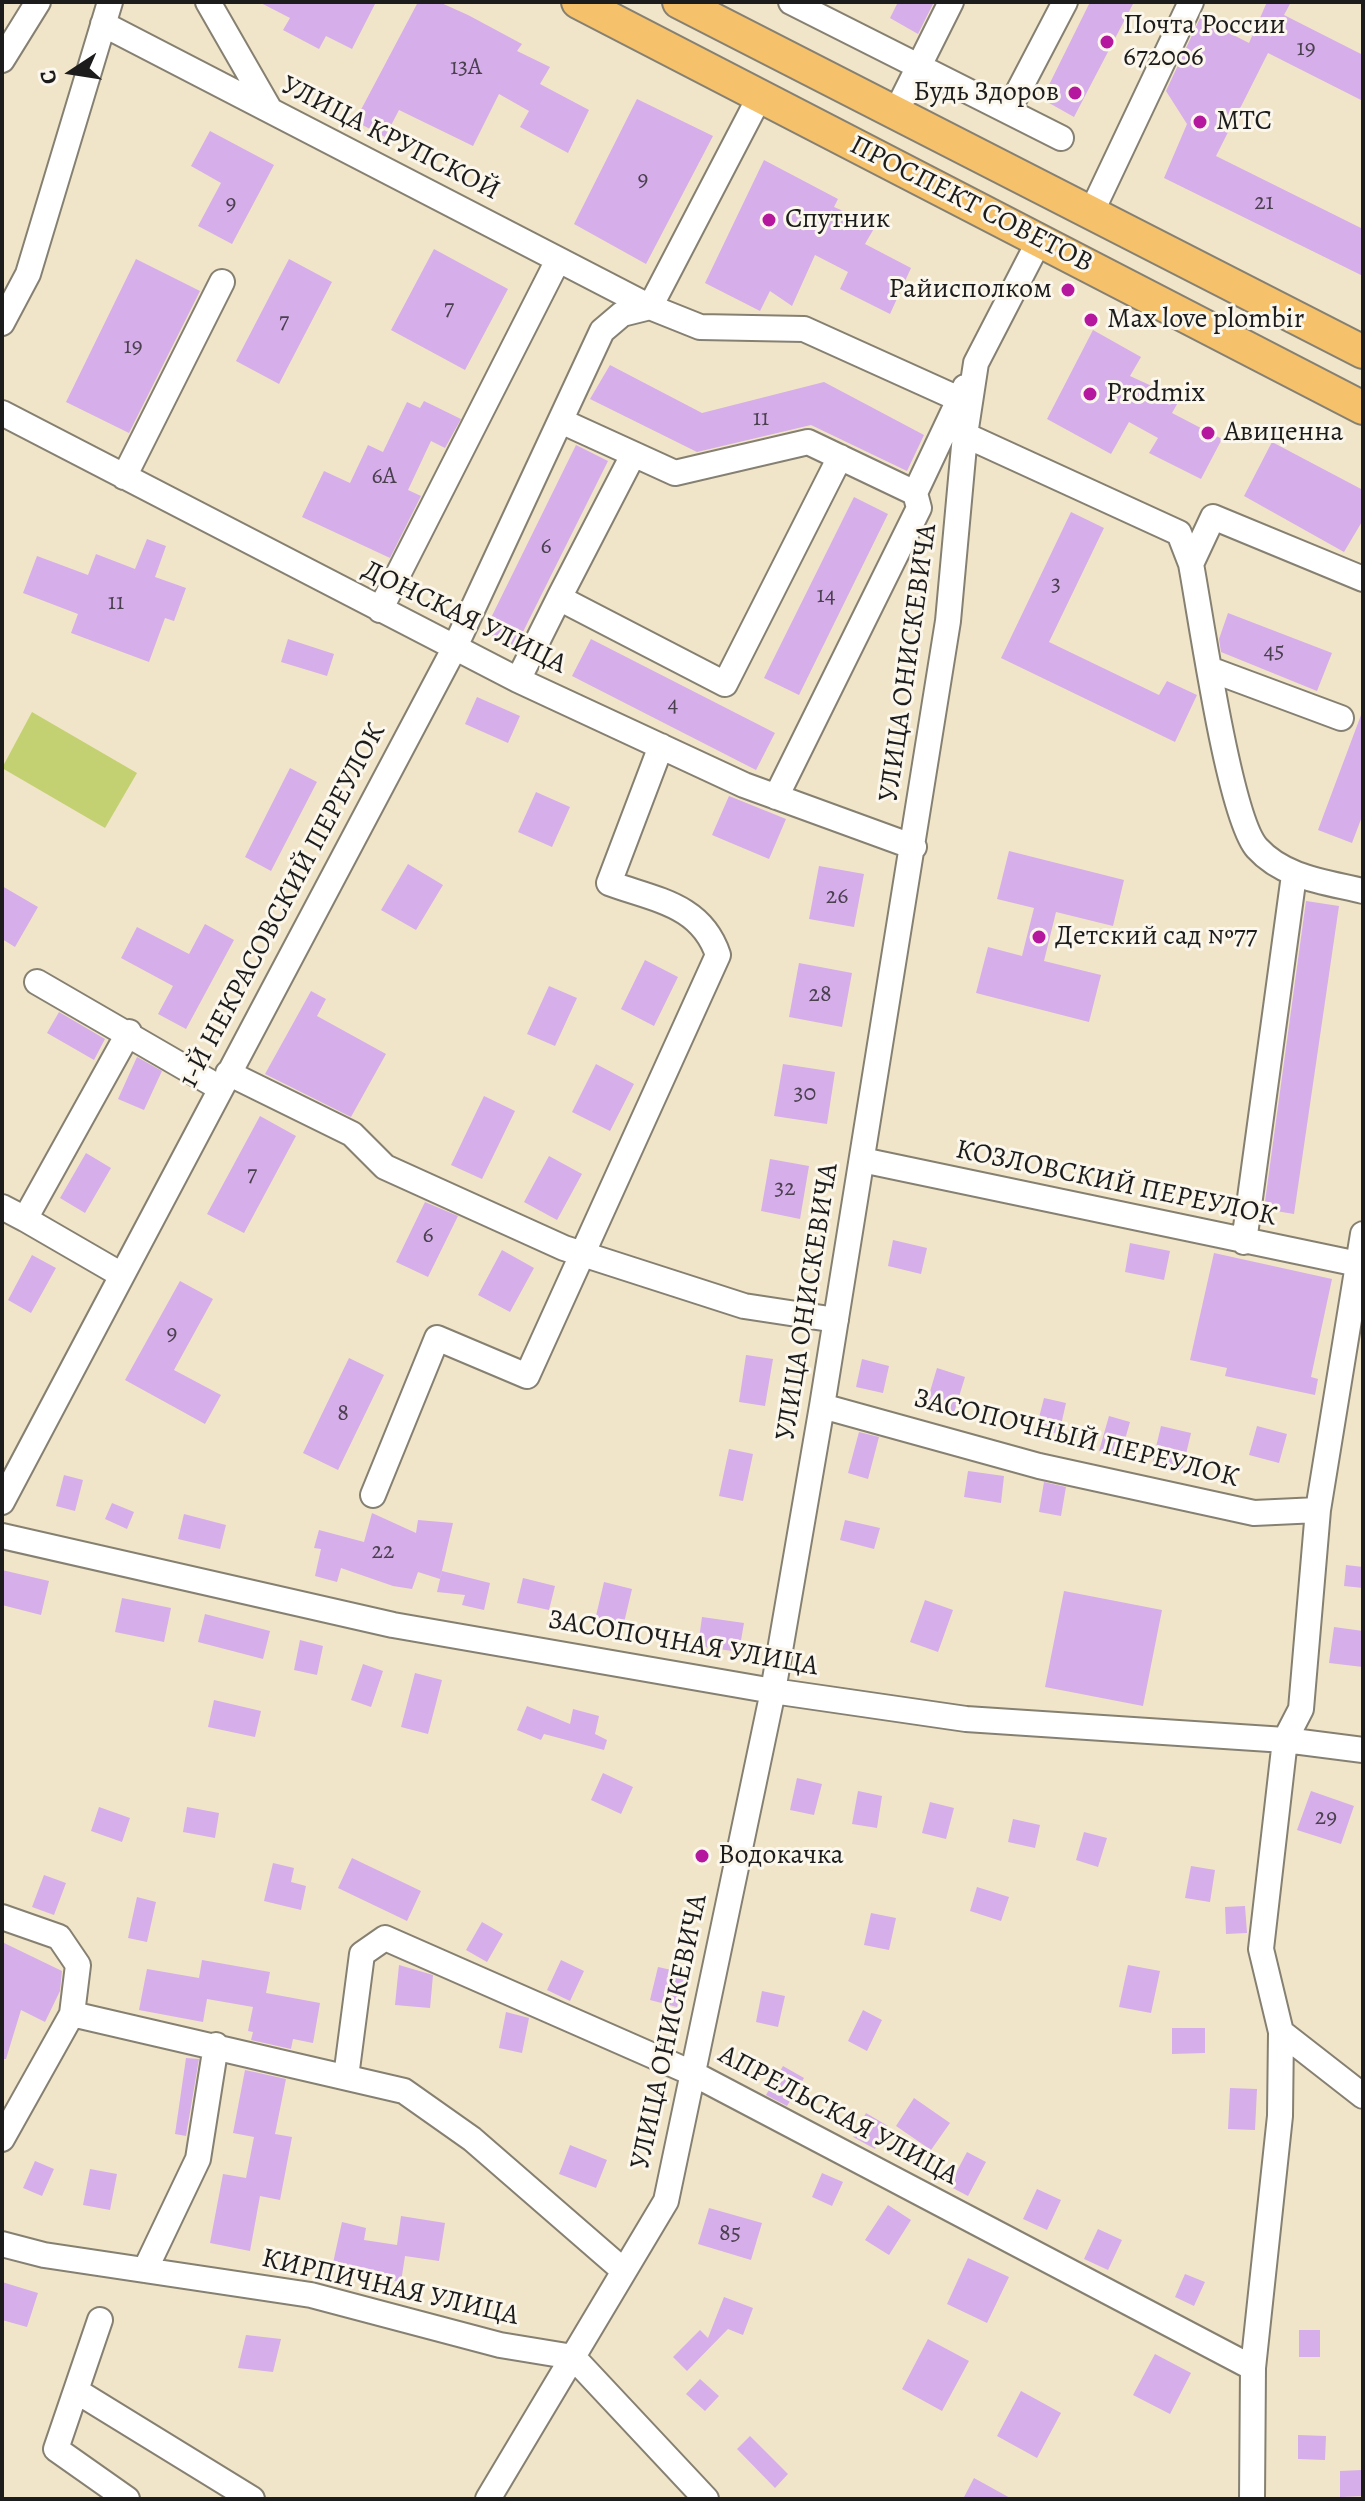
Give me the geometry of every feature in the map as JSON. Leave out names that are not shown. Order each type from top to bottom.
[{"type":"main road","name":"ПРОСПЕКТ СОВЕТОВ","points":[[578,2],[1363,408]]},
{"type":"main road","name":"ПРОСПЕКТ СОВЕТОВ","points":[[679,2],[1363,352]]},
{"type":"street","points":[[2,60],[38,2]]},
{"type":"street","points":[[208,2],[270,110]]},
{"type":"street","points":[[791,2],[1061,138]]},
{"type":"street","points":[[896,112],[951,2]]},
{"type":"street","points":[[1008,111],[1065,2]]},
{"type":"street","points":[[1091,213],[1191,2]]},
{"type":"street","points":[[2,323],[28,274],[107,13]]},
{"type":"street","name":"УЛИЦА КРУПСКОЙ","points":[[107,13],[270,110],[650,307],[700,327],[804,329],[959,399]]},
{"type":"street","points":[[602,331],[622,314],[650,307],[760,96]]},
{"type":"street","name":"УЛИЦА ОНИСКЕВИЧА","points":[[488,2499],[666,2201],[773,1691],[822,1406],[948,621],[965,435],[976,363],[1039,241]]},
{"type":"street","points":[[380,610],[558,260]]},
{"type":"street","points":[[592,277],[602,308],[602,331]]},
{"type":"street","points":[[124,477],[222,282]]},
{"type":"street","name":"1-Й НЕКРАСОВСКИЙ ПЕРЕУЛОК","points":[[2,1502],[120,1274],[454,649],[602,331]]},
{"type":"street","points":[[776,797],[919,508],[915,493],[976,363]]},
{"type":"street","name":"ДОНСКАЯ УЛИЦА","points":[[2,413],[518,680],[776,797],[914,847]]},
{"type":"street","points":[[561,421],[675,473],[808,442],[915,493]]},
{"type":"street","points":[[965,435],[1179,533],[1191,564],[1238,810],[1257,848],[1294,875],[1363,891]]},
{"type":"street","points":[[518,680],[633,455]]},
{"type":"street","points":[[559,598],[725,684],[840,457]]},
{"type":"street","points":[[1191,564],[1213,517],[1363,579]]},
{"type":"street","points":[[1212,670],[1341,718]]},
{"type":"street","points":[[373,1495],[437,1338],[527,1376],[718,955],[712,937],[693,914],[609,883],[661,746]]},
{"type":"street","points":[[1244,1242],[1294,875]]},
{"type":"street","points":[[37,982],[224,1080],[352,1134],[385,1167],[564,1248],[744,1306],[836,1320]]},
{"type":"street","points":[[25,1219],[129,1032]]},
{"type":"street","name":"КОЗЛОВСКИЙ ПЕРЕУЛОК","points":[[862,1160],[1358,1264]]},
{"type":"street","points":[[2,1207],[120,1274]]},
{"type":"street","points":[[1252,2499],[1253,2368],[1280,2116],[1281,2032],[1261,1949],[1285,1740],[1301,1709],[1318,1510],[1363,1234]]},
{"type":"street","name":"ЗАСОПОЧНЫЙ ПЕРЕУЛОК","points":[[822,1406],[1039,1466],[1254,1513],[1318,1510]]},
{"type":"street","name":"ЗАСОПОЧНАЯ УЛИЦА","points":[[2,1536],[393,1625],[773,1691],[966,1719],[1285,1740],[1363,1750]]},
{"type":"street","points":[[2,1917],[59,1937],[78,1965],[72,2014],[2,2139]]},
{"type":"street","name":"АПРЕЛЬСКАЯ УЛИЦА","points":[[346,2077],[362,1954],[385,1938],[692,2073],[1253,2368]]},
{"type":"street","points":[[72,2014],[404,2091],[472,2139],[624,2271]]},
{"type":"street","points":[[1281,2032],[1363,2096]]},
{"type":"street","points":[[145,2270],[198,2159],[216,2045]]},
{"type":"street","name":"КИРПИЧНАЯ УЛИЦА","points":[[2,2244],[44,2255],[311,2295],[500,2345],[573,2357]]},
{"type":"street","points":[[100,2320],[78,2392],[56,2449],[127,2499]]},
{"type":"street","points":[[573,2357],[706,2499]]},
{"type":"street","points":[[78,2392],[252,2499]]},
{"type":"green space","points":[[32,712],[137,773],[105,828],[2,768]]},
{"type":"building","points":[[259,2],[376,2],[352,49],[326,36],[319,49],[283,30],[290,18]]},
{"type":"building","points":[[418,2],[439,2],[468,15],[522,44],[517,51],[550,67],[540,84],[589,110],[568,153],[520,127],[529,111],[499,94],[473,146],[399,110],[385,137],[355,121]]},
{"type":"building","points":[[898,2],[934,2],[918,34],[890,18]]},
{"type":"building","points":[[1090,2],[1134,2],[1074,117],[1042,99]]},
{"type":"building","points":[[1267,2],[1291,2],[1284,15],[1363,55],[1363,101],[1268,53],[1216,156],[1363,229],[1363,276],[1164,178],[1187,124],[1166,91],[1200,18],[1249,43]]},
{"type":"building","points":[[637,99],[713,136],[646,264],[574,224]]},
{"type":"building","points":[[210,131],[274,165],[232,244],[198,226],[221,183],[191,166]]},
{"type":"building","points":[[764,160],[838,199],[834,207],[876,225],[865,244],[911,268],[890,314],[840,289],[848,272],[815,255],[792,306],[770,291],[760,311],[705,283]]},
{"type":"building","points":[[434,249],[508,289],[465,370],[391,330]]},
{"type":"building","points":[[136,259],[200,291],[129,433],[66,402]]},
{"type":"building","points":[[289,259],[332,282],[279,384],[236,361]]},
{"type":"building","points":[[1093,330],[1141,357],[1130,376],[1180,399],[1172,413],[1222,439],[1201,479],[1149,453],[1158,438],[1129,422],[1111,454],[1047,419]]},
{"type":"building","points":[[610,365],[702,413],[824,382],[924,435],[907,471],[811,425],[697,452],[590,399]]},
{"type":"building","points":[[424,401],[461,419],[445,448],[431,441],[408,490],[421,496],[390,558],[302,517],[324,471],[350,483],[368,445],[383,452],[407,402],[420,408]]},
{"type":"building","points":[[1272,442],[1363,490],[1363,520],[1344,552],[1244,496]]},
{"type":"building","points":[[576,445],[608,461],[515,648],[484,632]]},
{"type":"building","points":[[854,497],[888,514],[799,695],[764,678]]},
{"type":"building","points":[[1071,512],[1104,528],[1049,642],[1159,695],[1167,681],[1197,695],[1175,742],[1001,658]]},
{"type":"building","points":[[147,539],[166,546],[155,577],[186,588],[174,621],[165,618],[149,662],[71,633],[78,614],[23,593],[37,556],[88,575],[96,554],[135,569]]},
{"type":"building","points":[[1228,613],[1332,653],[1317,691],[1221,652],[1219,639]]},
{"type":"building","points":[[288,639],[334,654],[327,676],[281,662]]},
{"type":"building","points":[[591,639],[775,733],[756,770],[572,676]]},
{"type":"building","points":[[477,697],[520,716],[508,743],[465,724]]},
{"type":"building","points":[[1361,715],[1363,814],[1352,843],[1318,830]]},
{"type":"building","points":[[290,768],[317,782],[271,871],[245,857]]},
{"type":"building","points":[[536,792],[570,807],[552,847],[518,832]]},
{"type":"building","points":[[729,796],[786,819],[769,859],[712,835]]},
{"type":"building","name":"Детский сад №77","points":[[1009,851],[1124,880],[1113,926],[1056,912],[1044,961],[1101,975],[1089,1022],[976,993],[988,947],[1022,956],[1034,908],[997,899]]},
{"type":"building","points":[[408,864],[443,885],[416,930],[381,910]]},
{"type":"building","points":[[819,866],[864,874],[854,927],[809,919]]},
{"type":"building","points":[[2,886],[38,907],[15,947],[2,939]]},
{"type":"building","points":[[1306,901],[1339,906],[1294,1214],[1264,1209]]},
{"type":"building","points":[[205,924],[234,940],[186,1029],[158,1014],[173,986],[121,958],[137,927],[189,954]]},
{"type":"building","points":[[645,960],[678,977],[654,1026],[621,1009]]},
{"type":"building","points":[[799,963],[852,973],[842,1027],[789,1017]]},
{"type":"building","points":[[549,986],[577,998],[555,1046],[527,1034]]},
{"type":"building","points":[[311,991],[326,999],[317,1016],[386,1054],[351,1117],[265,1074]]},
{"type":"building","points":[[59,1012],[105,1039],[94,1060],[47,1033]]},
{"type":"building","points":[[137,1057],[162,1071],[144,1110],[118,1099]]},
{"type":"building","points":[[596,1064],[634,1084],[610,1131],[572,1112]]},
{"type":"building","points":[[783,1064],[835,1072],[827,1124],[774,1116]]},
{"type":"building","points":[[484,1096],[515,1111],[482,1179],[451,1165]]},
{"type":"building","points":[[260,1116],[296,1136],[244,1233],[207,1214]]},
{"type":"building","points":[[86,1153],[111,1168],[85,1213],[60,1198]]},
{"type":"building","points":[[549,1156],[582,1174],[557,1220],[524,1202]]},
{"type":"building","points":[[770,1159],[809,1166],[800,1219],[761,1211]]},
{"type":"building","points":[[425,1202],[458,1216],[428,1277],[396,1262]]},
{"type":"building","points":[[893,1240],[927,1248],[921,1274],[888,1266]]},
{"type":"building","points":[[1130,1243],[1170,1251],[1164,1280],[1125,1272]]},
{"type":"building","points":[[502,1250],[534,1268],[510,1312],[478,1295]]},
{"type":"building","points":[[1214,1253],[1332,1279],[1311,1377],[1318,1379],[1315,1395],[1225,1376],[1227,1368],[1190,1360]]},
{"type":"building","points":[[32,1255],[56,1268],[31,1313],[8,1300]]},
{"type":"building","points":[[180,1281],[213,1299],[174,1370],[221,1395],[205,1424],[125,1380]]},
{"type":"building","points":[[746,1355],[773,1359],[765,1406],[739,1402]]},
{"type":"building","points":[[349,1358],[384,1375],[338,1470],[303,1453]]},
{"type":"building","points":[[862,1359],[889,1366],[883,1393],[856,1387]]},
{"type":"building","points":[[937,1368],[965,1377],[954,1413],[926,1405]]},
{"type":"building","points":[[1044,1398],[1066,1403],[1059,1434],[1036,1429]]},
{"type":"building","points":[[1109,1416],[1130,1422],[1120,1457],[1099,1451]]},
{"type":"building","points":[[1161,1426],[1191,1433],[1182,1471],[1152,1464]]},
{"type":"building","points":[[1257,1426],[1287,1434],[1279,1463],[1249,1455]]},
{"type":"building","points":[[859,1432],[879,1437],[868,1479],[848,1473]]},
{"type":"building","points":[[729,1449],[753,1454],[743,1501],[719,1496]]},
{"type":"building","points":[[968,1471],[1004,1476],[1001,1503],[964,1497]]},
{"type":"building","points":[[64,1475],[83,1480],[75,1511],[56,1506]]},
{"type":"building","points":[[1044,1482],[1066,1487],[1061,1516],[1039,1512]]},
{"type":"building","points":[[112,1503],[134,1512],[127,1529],[105,1519]]},
{"type":"building","points":[[372,1513],[416,1533],[418,1520],[453,1523],[440,1579],[418,1572],[412,1589],[393,1586],[341,1568],[337,1582],[315,1576],[321,1549],[314,1548],[319,1530],[364,1542]]},
{"type":"building","points":[[184,1514],[226,1525],[220,1549],[178,1539]]},
{"type":"building","points":[[845,1520],[880,1528],[874,1549],[840,1540]]},
{"type":"building","points":[[1346,1565],[1363,1567],[1363,1588],[1344,1586]]},
{"type":"building","points":[[2,1570],[49,1581],[41,1615],[2,1605]]},
{"type":"building","points":[[442,1571],[490,1583],[484,1610],[462,1605],[465,1595],[437,1592]]},
{"type":"building","points":[[523,1578],[555,1586],[549,1610],[517,1603]]},
{"type":"building","points":[[604,1582],[632,1589],[623,1627],[595,1620]]},
{"type":"building","points":[[1064,1591],[1162,1610],[1143,1706],[1045,1687]]},
{"type":"building","points":[[122,1598],[171,1608],[164,1642],[115,1632]]},
{"type":"building","points":[[925,1600],[953,1610],[938,1652],[910,1642]]},
{"type":"building","points":[[205,1614],[270,1631],[263,1659],[198,1642]]},
{"type":"building","points":[[702,1617],[744,1623],[739,1652],[698,1646]]},
{"type":"building","points":[[1334,1627],[1363,1631],[1363,1667],[1329,1663]]},
{"type":"building","points":[[300,1640],[323,1646],[317,1675],[294,1670]]},
{"type":"building","points":[[363,1664],[383,1671],[371,1707],[351,1700]]},
{"type":"building","points":[[415,1673],[442,1680],[428,1734],[401,1727]]},
{"type":"building","points":[[214,1700],[261,1711],[255,1737],[208,1727]]},
{"type":"building","points":[[527,1706],[570,1724],[573,1709],[599,1716],[595,1734],[607,1740],[604,1750],[544,1734],[541,1740],[517,1730]]},
{"type":"building","points":[[603,1773],[633,1787],[621,1814],[591,1800]]},
{"type":"building","points":[[797,1778],[822,1784],[814,1815],[790,1810]]},
{"type":"building","points":[[858,1791],[882,1796],[877,1828],[852,1824]]},
{"type":"building","points":[[1311,1791],[1354,1806],[1341,1844],[1297,1830]]},
{"type":"building","points":[[930,1802],[954,1808],[946,1839],[922,1833]]},
{"type":"building","points":[[99,1807],[130,1818],[122,1842],[91,1831]]},
{"type":"building","points":[[187,1807],[219,1813],[215,1838],[183,1832]]},
{"type":"building","points":[[1013,1819],[1040,1825],[1035,1848],[1008,1842]]},
{"type":"building","points":[[1084,1832],[1107,1838],[1098,1867],[1076,1860]]},
{"type":"building","points":[[352,1858],[421,1891],[407,1921],[338,1888]]},
{"type":"building","points":[[273,1863],[294,1868],[291,1882],[306,1886],[301,1910],[264,1901]]},
{"type":"building","points":[[1191,1866],[1215,1870],[1210,1902],[1185,1898]]},
{"type":"building","points":[[44,1875],[66,1883],[54,1915],[32,1907]]},
{"type":"building","points":[[977,1887],[1009,1897],[1001,1921],[970,1911]]},
{"type":"building","points":[[137,1897],[156,1902],[147,1942],[128,1938]]},
{"type":"building","points":[[1245,1906],[1247,1933],[1226,1934],[1225,1907]]},
{"type":"building","points":[[871,1913],[896,1918],[889,1950],[864,1945]]},
{"type":"building","points":[[482,1922],[503,1934],[487,1962],[466,1950]]},
{"type":"building","points":[[2,1942],[62,1971],[60,1991],[45,2022],[21,2010],[6,2059],[2,2059]]},
{"type":"building","points":[[202,1960],[270,1972],[266,1993],[320,2003],[313,2043],[293,2039],[291,2049],[251,2040],[253,2032],[248,2031],[253,2007],[207,1999],[203,2022],[139,2010],[147,1969],[199,1978]]},
{"type":"building","points":[[561,1960],[584,1971],[570,2001],[547,1990]]},
{"type":"building","points":[[399,1965],[433,1975],[430,2008],[395,2005]]},
{"type":"building","points":[[1128,1965],[1160,1971],[1151,2013],[1119,2007]]},
{"type":"building","points":[[658,1967],[685,1973],[677,2007],[650,2000]]},
{"type":"building","points":[[762,1991],[785,1996],[778,2027],[756,2022]]},
{"type":"building","points":[[863,2010],[882,2020],[867,2051],[848,2041]]},
{"type":"building","points":[[506,2012],[529,2018],[522,2053],[499,2048]]},
{"type":"building","points":[[1172,2028],[1205,2028],[1205,2053],[1172,2054]]},
{"type":"building","points":[[186,2058],[199,2059],[186,2136],[175,2134]]},
{"type":"building","points":[[783,2066],[804,2078],[787,2106],[766,2095]]},
{"type":"building","points":[[245,2070],[286,2079],[275,2134],[292,2137],[280,2200],[260,2196],[250,2251],[210,2243],[223,2174],[246,2178],[254,2137],[233,2133]]},
{"type":"building","points":[[1230,2088],[1257,2089],[1255,2130],[1228,2129]]},
{"type":"building","points":[[914,2098],[950,2123],[931,2150],[896,2126]]},
{"type":"building","points":[[866,2113],[888,2126],[875,2149],[853,2137]]},
{"type":"building","points":[[570,2145],[607,2160],[596,2188],[559,2174]]},
{"type":"building","points":[[967,2152],[986,2162],[968,2196],[949,2186]]},
{"type":"building","points":[[35,2161],[54,2169],[42,2196],[23,2188]]},
{"type":"building","points":[[90,2169],[117,2174],[110,2210],[83,2205]]},
{"type":"building","points":[[822,2173],[843,2182],[832,2206],[812,2197]]},
{"type":"building","points":[[1037,2189],[1061,2200],[1047,2230],[1023,2219]]},
{"type":"building","points":[[888,2205],[911,2220],[889,2255],[865,2240]]},
{"type":"building","points":[[709,2208],[762,2223],[751,2260],[698,2244]]},
{"type":"building","points":[[401,2216],[445,2223],[439,2261],[405,2256],[401,2282],[373,2277],[374,2273],[333,2263],[342,2222],[366,2228],[364,2240],[397,2245]]},
{"type":"building","points":[[1098,2229],[1122,2240],[1108,2270],[1084,2259]]},
{"type":"building","points":[[968,2258],[1009,2277],[987,2323],[947,2304]]},
{"type":"building","points":[[1185,2274],[1205,2282],[1194,2306],[1175,2297]]},
{"type":"building","points":[[2,2282],[38,2293],[27,2327],[2,2320]]},
{"type":"building","points":[[724,2297],[753,2308],[743,2335],[728,2329],[687,2371],[673,2357],[700,2330],[708,2338]]},
{"type":"building","points":[[1299,2330],[1320,2330],[1320,2357],[1299,2357]]},
{"type":"building","points":[[246,2335],[281,2339],[273,2372],[238,2368]]},
{"type":"building","points":[[928,2339],[969,2361],[942,2411],[902,2389]]},
{"type":"building","points":[[1155,2354],[1191,2373],[1170,2414],[1133,2395]]},
{"type":"building","points":[[700,2379],[719,2396],[705,2411],[686,2394]]},
{"type":"building","points":[[1021,2391],[1061,2413],[1037,2458],[997,2436]]},
{"type":"building","points":[[1298,2435],[1326,2436],[1325,2460],[1298,2459]]},
{"type":"building","points":[[750,2436],[788,2474],[775,2488],[737,2449]]},
{"type":"building","points":[[1362,2470],[1363,2496],[1340,2497],[1340,2471]]},
{"type":"building","points":[[974,2478],[1012,2499],[963,2499]]},
{"type":"place","name":"Почта России 672006","points":[[1107,42]]},
{"type":"place","name":"Будь Здоров","points":[[1075,93]]},
{"type":"place","name":"МТС","points":[[1200,122]]},
{"type":"place","name":"Спутник","points":[[769,220]]},
{"type":"place","name":"Райисполком","points":[[1068,290]]},
{"type":"place","name":"Max love plombir","points":[[1091,320]]},
{"type":"place","name":"Prodmix","points":[[1090,394]]},
{"type":"place","name":"Авиценна","points":[[1208,433]]},
{"type":"place","name":"Детский сад №77","points":[[1039,937]]},
{"type":"place","name":"Водокачка","points":[[702,1856]]}]
